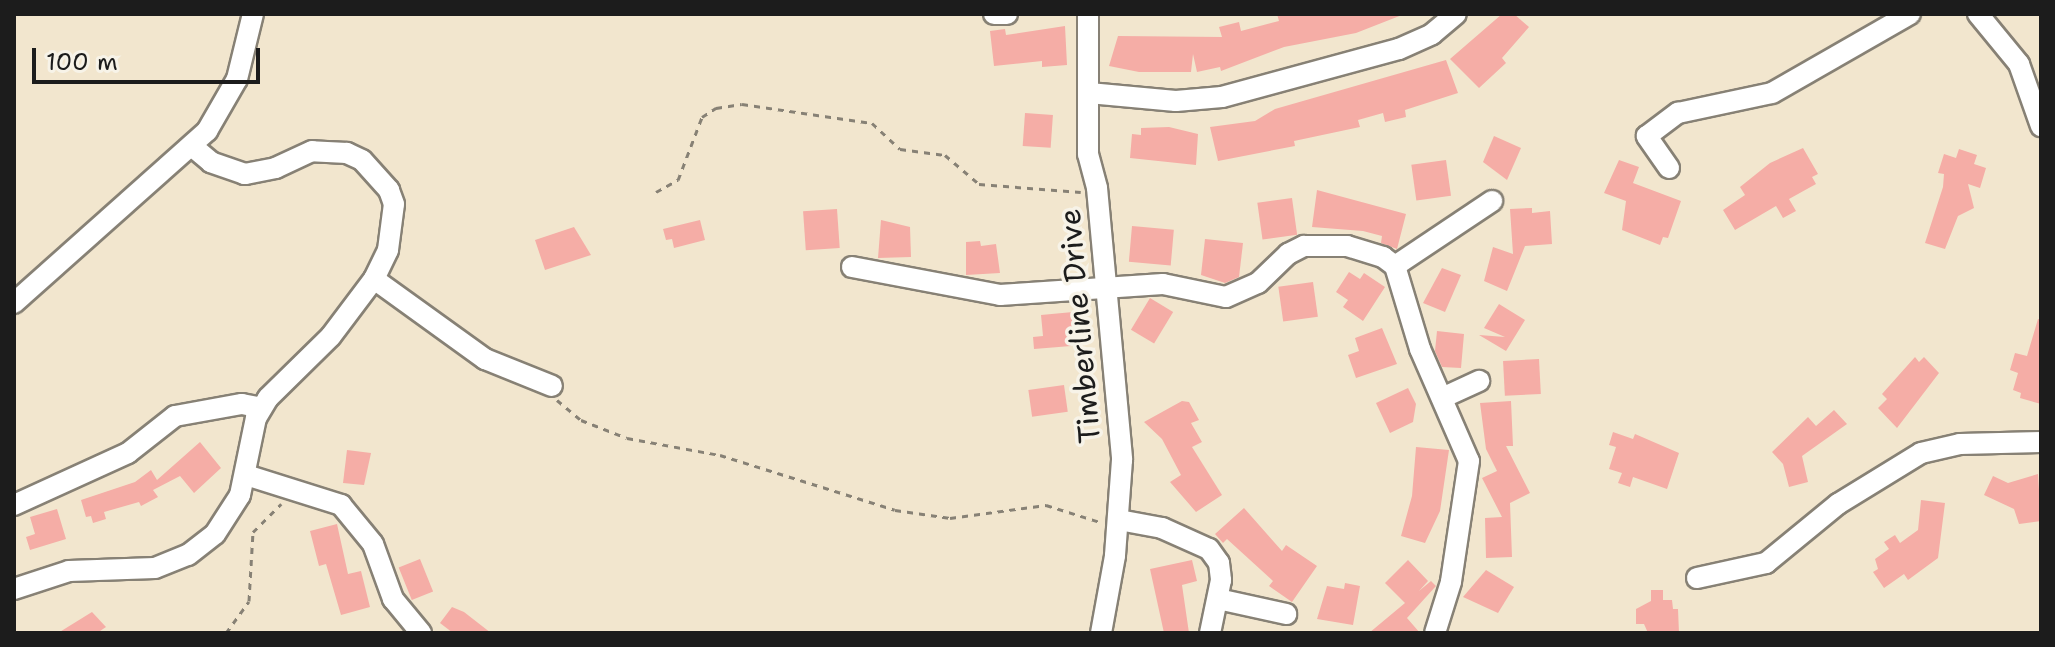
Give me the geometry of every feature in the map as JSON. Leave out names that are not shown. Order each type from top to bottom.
[{"type":"street","points":[[14,303],[193,147],[237,79],[253,14]]},
{"type":"street","points":[[994,14],[1007,14]]},
{"type":"street","name":"Timberline Drive","points":[[1088,14],[1088,154],[1097,194],[1121,427],[1118,526],[1101,633]]},
{"type":"street","points":[[1089,93],[1176,101],[1222,97],[1399,49],[1432,34],[1456,14]]},
{"type":"street","points":[[1669,168],[1647,136],[1678,113],[1772,93],[1910,14]]},
{"type":"street","points":[[1978,14],[2019,64],[2041,126]]},
{"type":"street","points":[[14,589],[53,574],[137,571],[188,555],[226,522],[246,475],[262,408],[331,336],[374,279],[396,219],[389,190],[362,160],[312,151],[276,168],[245,174],[211,162],[193,147]]},
{"type":"street","points":[[1395,266],[1492,201]]},
{"type":"street","points":[[852,267],[1000,295],[1163,284],[1226,297],[1258,283],[1288,254],[1322,244],[1367,250],[1395,266],[1420,349],[1467,447],[1469,478],[1451,582],[1435,633]]},
{"type":"street","points":[[374,279],[485,359],[552,386]]},
{"type":"street","points":[[1442,398],[1479,381]]},
{"type":"street","points":[[14,505],[128,453],[175,416],[242,404],[262,408]]},
{"type":"street","points":[[1697,578],[1766,563],[1838,504],[1921,453],[1960,444],[2041,442]]},
{"type":"street","points":[[246,475],[341,505],[373,544],[393,599],[421,633]]},
{"type":"street","points":[[1118,526],[1177,533],[1209,549],[1219,563],[1218,599],[1210,633]]},
{"type":"street","points":[[1218,599],[1286,614]]},
{"type":"path","points":[[656,192],[678,180],[702,117],[716,108],[742,104],[872,123],[900,149],[945,155],[979,184],[1097,194]]},
{"type":"path","points":[[552,386],[567,410],[598,429],[720,455],[863,503],[950,518],[1058,506],[1118,526]]},
{"type":"path","points":[[226,633],[249,601],[253,532],[266,515],[302,492]]},
{"type":"building","points":[[1277,14],[1402,15],[1356,33],[1284,47],[1221,71],[1220,67],[1197,72],[1193,54],[1191,72],[1139,72],[1109,66],[1118,36],[1222,37],[1219,27],[1239,22],[1241,31],[1279,21]]},
{"type":"building","points":[[1502,14],[1514,14],[1529,27],[1502,58],[1506,63],[1479,88],[1450,59]]},
{"type":"building","points":[[1065,26],[1067,65],[1042,67],[1042,61],[994,66],[990,31],[1005,29],[1006,35]]},
{"type":"building","points":[[1446,60],[1458,93],[1405,110],[1406,117],[1385,122],[1383,113],[1358,120],[1360,127],[1294,141],[1295,146],[1218,161],[1210,127],[1255,121],[1275,109]]},
{"type":"building","points":[[1025,113],[1053,115],[1051,148],[1023,146]]},
{"type":"building","points":[[1169,127],[1198,134],[1196,165],[1130,158],[1132,134],[1141,135],[1141,128]]},
{"type":"building","points":[[1494,136],[1521,148],[1507,180],[1483,162]]},
{"type":"building","points":[[1803,148],[1818,174],[1812,177],[1816,184],[1789,199],[1796,211],[1783,218],[1776,206],[1735,230],[1723,210],[1745,195],[1740,187],[1770,163]]},
{"type":"building","points":[[1959,149],[1977,155],[1974,164],[1986,168],[1980,188],[1968,184],[1974,208],[1958,216],[1945,249],[1925,243],[1943,187],[1944,174],[1938,173],[1944,154],[1956,158]]},
{"type":"building","points":[[1446,160],[1451,196],[1416,201],[1411,165]]},
{"type":"building","points":[[1619,160],[1639,167],[1633,183],[1681,201],[1668,238],[1663,237],[1660,245],[1622,230],[1626,201],[1604,193]]},
{"type":"building","points":[[1317,190],[1406,214],[1397,249],[1381,243],[1382,236],[1363,231],[1312,227]]},
{"type":"building","points":[[1292,198],[1297,235],[1262,240],[1257,203]]},
{"type":"building","points":[[1532,208],[1532,213],[1550,211],[1552,244],[1525,246],[1507,291],[1484,281],[1493,247],[1513,254],[1510,209]]},
{"type":"building","points":[[837,209],[840,248],[806,250],[803,211]]},
{"type":"building","points":[[700,220],[705,240],[674,248],[672,239],[666,240],[663,229]]},
{"type":"building","points":[[881,220],[910,227],[911,257],[878,258]]},
{"type":"building","points":[[1132,226],[1174,230],[1171,266],[1129,262]]},
{"type":"building","points":[[574,227],[591,255],[545,270],[535,240]]},
{"type":"building","points":[[1205,239],[1243,243],[1239,277],[1225,283],[1201,275]]},
{"type":"building","points":[[980,241],[981,246],[996,244],[1000,273],[966,275],[966,242]]},
{"type":"building","points":[[1442,268],[1461,275],[1445,312],[1423,303]]},
{"type":"building","points":[[1349,272],[1360,279],[1364,273],[1385,287],[1363,321],[1343,307],[1348,300],[1336,292]]},
{"type":"building","points":[[1313,282],[1318,317],[1283,322],[1278,287]]},
{"type":"building","points":[[1150,298],[1173,312],[1154,344],[1131,330]]},
{"type":"building","points":[[1499,304],[1525,320],[1506,351],[1479,335],[1505,337],[1484,328]]},
{"type":"building","points":[[1073,312],[1071,346],[1034,349],[1033,337],[1043,336],[1041,315]]},
{"type":"building","points":[[2038,319],[2041,320],[2041,404],[2020,398],[2021,393],[2013,390],[2018,373],[2010,370],[2015,353],[2027,356]]},
{"type":"building","points":[[1382,328],[1397,364],[1356,378],[1348,355],[1359,351],[1355,338]]},
{"type":"building","points":[[1437,331],[1464,334],[1461,368],[1442,367],[1435,351]]},
{"type":"building","points":[[1915,357],[1919,362],[1924,357],[1939,373],[1897,428],[1878,408],[1887,399],[1882,394]]},
{"type":"building","points":[[1539,359],[1541,394],[1505,396],[1503,361]]},
{"type":"building","points":[[1064,385],[1068,412],[1032,417],[1028,390]]},
{"type":"building","points":[[1408,388],[1416,404],[1413,422],[1390,433],[1376,403]]},
{"type":"building","points":[[1182,401],[1189,402],[1199,420],[1191,423],[1202,442],[1192,447],[1222,495],[1196,512],[1170,482],[1181,475],[1162,439],[1144,422]]},
{"type":"building","points":[[1511,401],[1513,446],[1506,446],[1530,493],[1510,503],[1512,557],[1486,558],[1485,518],[1502,517],[1482,478],[1497,471],[1486,449],[1480,403]]},
{"type":"building","points":[[1834,410],[1847,424],[1802,456],[1808,482],[1789,487],[1783,464],[1772,452],[1808,417],[1816,426]]},
{"type":"building","points":[[1613,432],[1633,439],[1635,434],[1679,453],[1667,489],[1633,477],[1630,487],[1618,483],[1622,473],[1609,469],[1616,447],[1609,445]]},
{"type":"building","points":[[200,442],[221,468],[194,493],[180,476],[153,490],[158,497],[141,506],[139,502],[104,512],[106,519],[93,523],[91,516],[86,517],[81,500],[135,482],[151,470],[157,480]]},
{"type":"building","points":[[1416,447],[1449,450],[1440,511],[1425,543],[1401,536],[1412,496]]},
{"type":"building","points":[[347,450],[371,453],[364,485],[343,483]]},
{"type":"building","points":[[2038,474],[2041,521],[2019,524],[2014,509],[1984,495],[1993,476],[2008,483]]},
{"type":"building","points":[[1921,500],[1945,503],[1938,558],[1908,580],[1904,574],[1884,588],[1873,572],[1878,569],[1875,559],[1889,549],[1884,542],[1895,535],[1900,543],[1918,530]]},
{"type":"building","points":[[1244,508],[1282,551],[1286,545],[1317,566],[1292,602],[1269,586],[1273,581],[1227,539],[1223,543],[1215,534]]},
{"type":"building","points":[[57,509],[66,539],[30,550],[26,537],[35,534],[30,517]]},
{"type":"building","points":[[337,524],[348,574],[361,571],[370,607],[341,615],[326,564],[319,566],[310,531]]},
{"type":"building","points":[[420,559],[433,591],[412,600],[399,568]]},
{"type":"building","points":[[1192,560],[1197,581],[1182,585],[1189,633],[1164,633],[1150,569]]},
{"type":"building","points":[[1408,560],[1428,581],[1419,591],[1431,581],[1436,586],[1407,618],[1420,633],[1369,633],[1405,603],[1385,583]]},
{"type":"building","points":[[1486,570],[1514,587],[1498,613],[1463,597]]},
{"type":"building","points":[[1345,583],[1360,586],[1353,625],[1317,619],[1327,586],[1344,589]]},
{"type":"building","points":[[1651,590],[1663,590],[1663,600],[1672,600],[1673,609],[1678,609],[1679,633],[1648,633],[1644,624],[1636,624],[1636,609],[1651,601]]},
{"type":"building","points":[[452,607],[464,612],[491,633],[453,633],[440,623]]},
{"type":"building","points":[[92,612],[106,627],[97,633],[58,633]]}]
